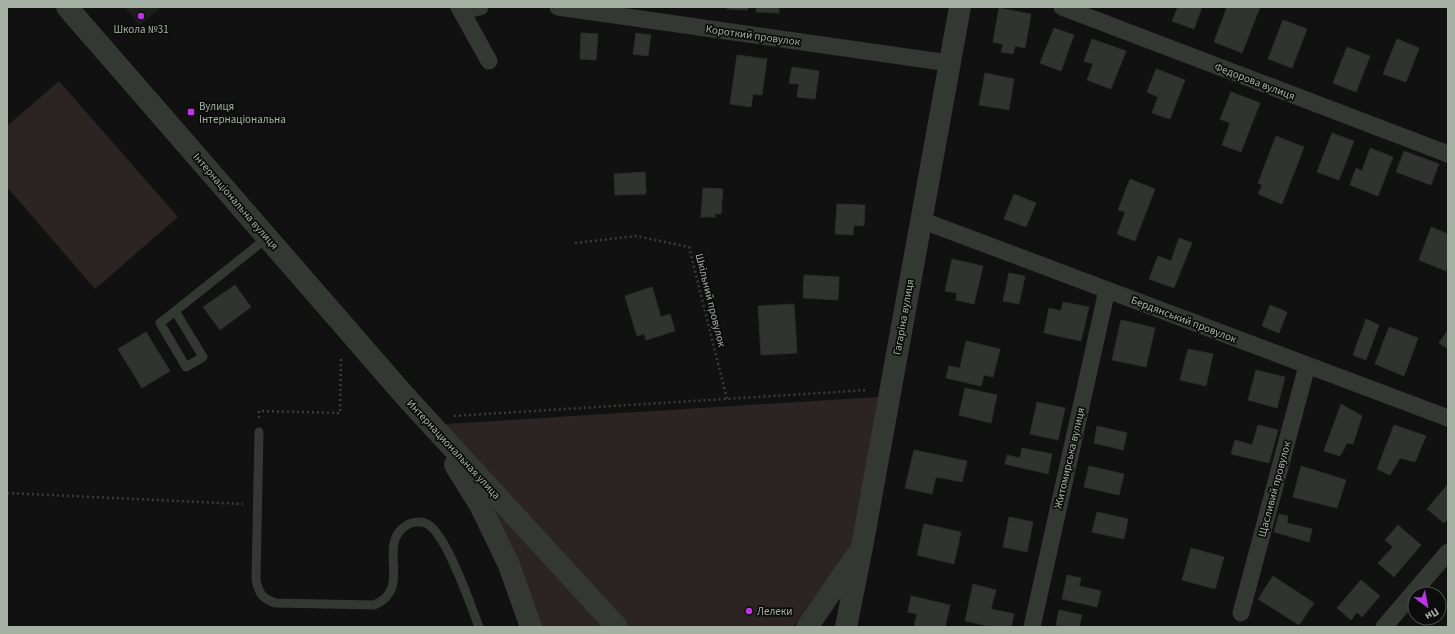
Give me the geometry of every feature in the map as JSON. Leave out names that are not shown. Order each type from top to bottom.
[{"type":"street","name":"Інтернаціональна вулиця","points":[[67,7],[405,396]]},
{"type":"street","points":[[480,7],[460,9],[489,61]]},
{"type":"street","name":"Короткий провулок","points":[[558,7],[949,63]]},
{"type":"street","name":"Гагаріна вулиця","points":[[846,627],[862,547],[920,220],[960,7]]},
{"type":"street","name":"Федорова вулиця","points":[[1062,7],[1448,154]]},
{"type":"street","name":"Бердянський провулок","points":[[920,220],[1448,418]]},
{"type":"street","name":"Житомирська вулиця","points":[[1032,627],[1107,290]]},
{"type":"street","name":"Щасливий провулок","points":[[1241,613],[1307,366]]},
{"type":"street","name":"Интернациональная улица","points":[[405,396],[452,461],[480,505],[508,565],[531,627]]},
{"type":"street","name":"Интернациональная улица","points":[[405,396],[618,627]]},
{"type":"street","points":[[807,627],[862,547]]},
{"type":"street","points":[[1384,627],[1448,552]]},
{"type":"lane","points":[[175,310],[203,357],[186,367],[160,323],[175,310],[267,238]]},
{"type":"lane","points":[[259,432],[256,580],[258,591],[265,599],[275,603],[374,605],[383,601],[390,595],[393,586],[394,541],[400,529],[412,522],[425,523],[436,530],[448,552],[479,627]]},
{"type":"path","name":"Шкільний провулок","points":[[575,243],[636,236],[689,246],[727,399]]},
{"type":"path","points":[[259,411],[340,413],[342,350]]},
{"type":"path","points":[[451,416],[875,390]]},
{"type":"path","points":[[7,493],[257,504]]},
{"type":"shaded area","name":"Школа №31","points":[[125,7],[162,7],[139,25]]},
{"type":"shaded area","points":[[59,81],[178,217],[95,289],[7,187],[7,126]]},
{"type":"shaded area","points":[[878,397],[854,542],[793,627],[629,627],[445,424]]},
{"type":"shaded area","points":[[482,489],[606,627],[540,627]]},
{"type":"building","points":[[727,7],[748,7],[748,10],[727,9]]},
{"type":"building","points":[[756,7],[779,7],[779,13],[756,12]]},
{"type":"building","points":[[1178,7],[1202,7],[1194,29],[1172,21]]},
{"type":"building","points":[[1227,7],[1260,7],[1242,53],[1214,42]]},
{"type":"building","points":[[999,8],[1031,14],[1025,48],[1015,46],[1013,54],[1001,52],[1003,44],[993,42]]},
{"type":"building","points":[[1283,20],[1307,29],[1292,68],[1268,59]]},
{"type":"building","points":[[1054,28],[1074,35],[1061,71],[1040,63]]},
{"type":"building","points":[[581,33],[598,34],[596,60],[580,59]]},
{"type":"building","points":[[636,33],[651,35],[648,56],[633,54]]},
{"type":"building","points":[[1092,39],[1126,51],[1111,89],[1087,80],[1093,64],[1084,61]]},
{"type":"building","points":[[1397,39],[1419,48],[1406,82],[1383,74]]},
{"type":"building","points":[[1347,47],[1370,56],[1356,92],[1333,83]]},
{"type":"building","points":[[737,55],[767,59],[762,95],[753,94],[751,107],[730,104]]},
{"type":"building","points":[[792,67],[819,71],[815,99],[797,97],[799,84],[789,83]]},
{"type":"building","points":[[1156,69],[1185,80],[1170,119],[1152,113],[1158,97],[1147,92]]},
{"type":"building","points":[[985,73],[1014,79],[1009,110],[979,105]]},
{"type":"building","points":[[1231,92],[1260,103],[1241,152],[1222,145],[1230,123],[1220,119]]},
{"type":"building","points":[[1332,133],[1354,141],[1339,180],[1317,172]]},
{"type":"building","points":[[1276,136],[1304,147],[1282,204],[1258,194],[1262,185],[1258,183]]},
{"type":"building","points":[[1370,148],[1393,157],[1378,196],[1350,185],[1356,168],[1362,171]]},
{"type":"building","points":[[1404,151],[1439,164],[1431,185],[1396,172]]},
{"type":"building","points":[[645,172],[646,194],[615,195],[614,174]]},
{"type":"building","points":[[1130,179],[1155,189],[1135,241],[1117,234],[1125,212],[1118,210]]},
{"type":"building","points":[[703,188],[723,189],[721,214],[715,214],[715,217],[701,217]]},
{"type":"building","points":[[1014,194],[1036,203],[1026,227],[1004,219]]},
{"type":"building","points":[[837,204],[865,205],[864,226],[854,225],[853,235],[835,234]]},
{"type":"building","points":[[1431,227],[1448,234],[1448,265],[1446,271],[1419,260]]},
{"type":"building","points":[[1179,238],[1192,243],[1174,288],[1149,279],[1158,256],[1171,261]]},
{"type":"building","points":[[952,259],[983,266],[974,304],[956,300],[957,293],[945,291]]},
{"type":"building","points":[[1009,273],[1025,276],[1019,304],[1003,301]]},
{"type":"building","points":[[804,275],[839,277],[838,300],[803,298]]},
{"type":"building","points":[[235,285],[251,307],[220,330],[203,307]]},
{"type":"building","points":[[652,287],[661,317],[670,314],[675,331],[646,340],[644,334],[637,336],[625,296]]},
{"type":"building","points":[[1063,302],[1089,307],[1081,341],[1044,333],[1049,308],[1061,311]]},
{"type":"building","points":[[794,304],[797,353],[761,355],[758,306]]},
{"type":"building","points":[[1270,305],[1287,312],[1279,333],[1262,326]]},
{"type":"building","points":[[1366,319],[1379,325],[1366,360],[1353,355]]},
{"type":"building","points":[[1121,320],[1155,328],[1146,367],[1112,360]]},
{"type":"building","points":[[1389,327],[1418,338],[1404,376],[1375,364]]},
{"type":"building","points":[[1448,330],[1448,349],[1439,343]]},
{"type":"building","points":[[146,332],[170,371],[142,388],[118,349]]},
{"type":"building","points":[[966,341],[1000,349],[993,377],[984,375],[981,386],[946,378],[949,366],[960,368]]},
{"type":"building","points":[[1188,349],[1213,354],[1206,386],[1180,380]]},
{"type":"building","points":[[1256,370],[1285,377],[1277,408],[1248,400]]},
{"type":"building","points":[[965,388],[997,395],[991,423],[959,415]]},
{"type":"building","points":[[1037,402],[1065,408],[1058,440],[1030,434]]},
{"type":"building","points":[[1341,404],[1362,416],[1353,444],[1347,443],[1340,456],[1324,451]]},
{"type":"building","points":[[1258,425],[1278,430],[1269,463],[1231,454],[1235,440],[1252,445]]},
{"type":"building","points":[[1394,425],[1426,436],[1415,462],[1400,458],[1390,475],[1377,469]]},
{"type":"building","points":[[1097,426],[1127,433],[1123,450],[1094,443]]},
{"type":"building","points":[[1022,448],[1052,454],[1048,474],[1005,464],[1007,455],[1020,458]]},
{"type":"building","points":[[914,450],[967,461],[962,482],[936,477],[932,494],[905,488]]},
{"type":"building","points":[[1089,466],[1124,474],[1119,495],[1084,487]]},
{"type":"building","points":[[1301,466],[1346,480],[1337,508],[1293,497]]},
{"type":"building","points":[[1448,484],[1448,519],[1444,523],[1427,509]]},
{"type":"building","points":[[1097,512],[1128,519],[1124,539],[1092,532]]},
{"type":"building","points":[[1279,514],[1288,516],[1287,523],[1312,529],[1309,542],[1274,532]]},
{"type":"building","points":[[1009,517],[1033,522],[1027,552],[1003,547]]},
{"type":"building","points":[[924,524],[961,532],[954,564],[917,555]]},
{"type":"building","points":[[1398,525],[1421,545],[1394,577],[1378,563],[1393,547],[1385,540]]},
{"type":"building","points":[[1191,548],[1224,557],[1215,589],[1182,580]]},
{"type":"building","points":[[1067,575],[1081,578],[1079,586],[1101,591],[1097,607],[1062,599]]},
{"type":"building","points":[[1273,576],[1314,603],[1299,625],[1258,599]]},
{"type":"building","points":[[1361,580],[1380,596],[1362,617],[1357,612],[1351,620],[1337,608]]},
{"type":"building","points":[[973,584],[996,590],[991,609],[1014,614],[1011,627],[993,627],[965,621]]},
{"type":"building","points":[[911,596],[950,605],[945,627],[914,627],[917,614],[908,612]]},
{"type":"building","points":[[1059,610],[1082,615],[1079,627],[1056,625]]},
{"type":"place","name":"Школа №31","points":[[141,16]]},
{"type":"place","name":"Вулиця Інтернаціональна","points":[[191,112]]},
{"type":"place","name":"Лелеки","points":[[749,611]]}]
